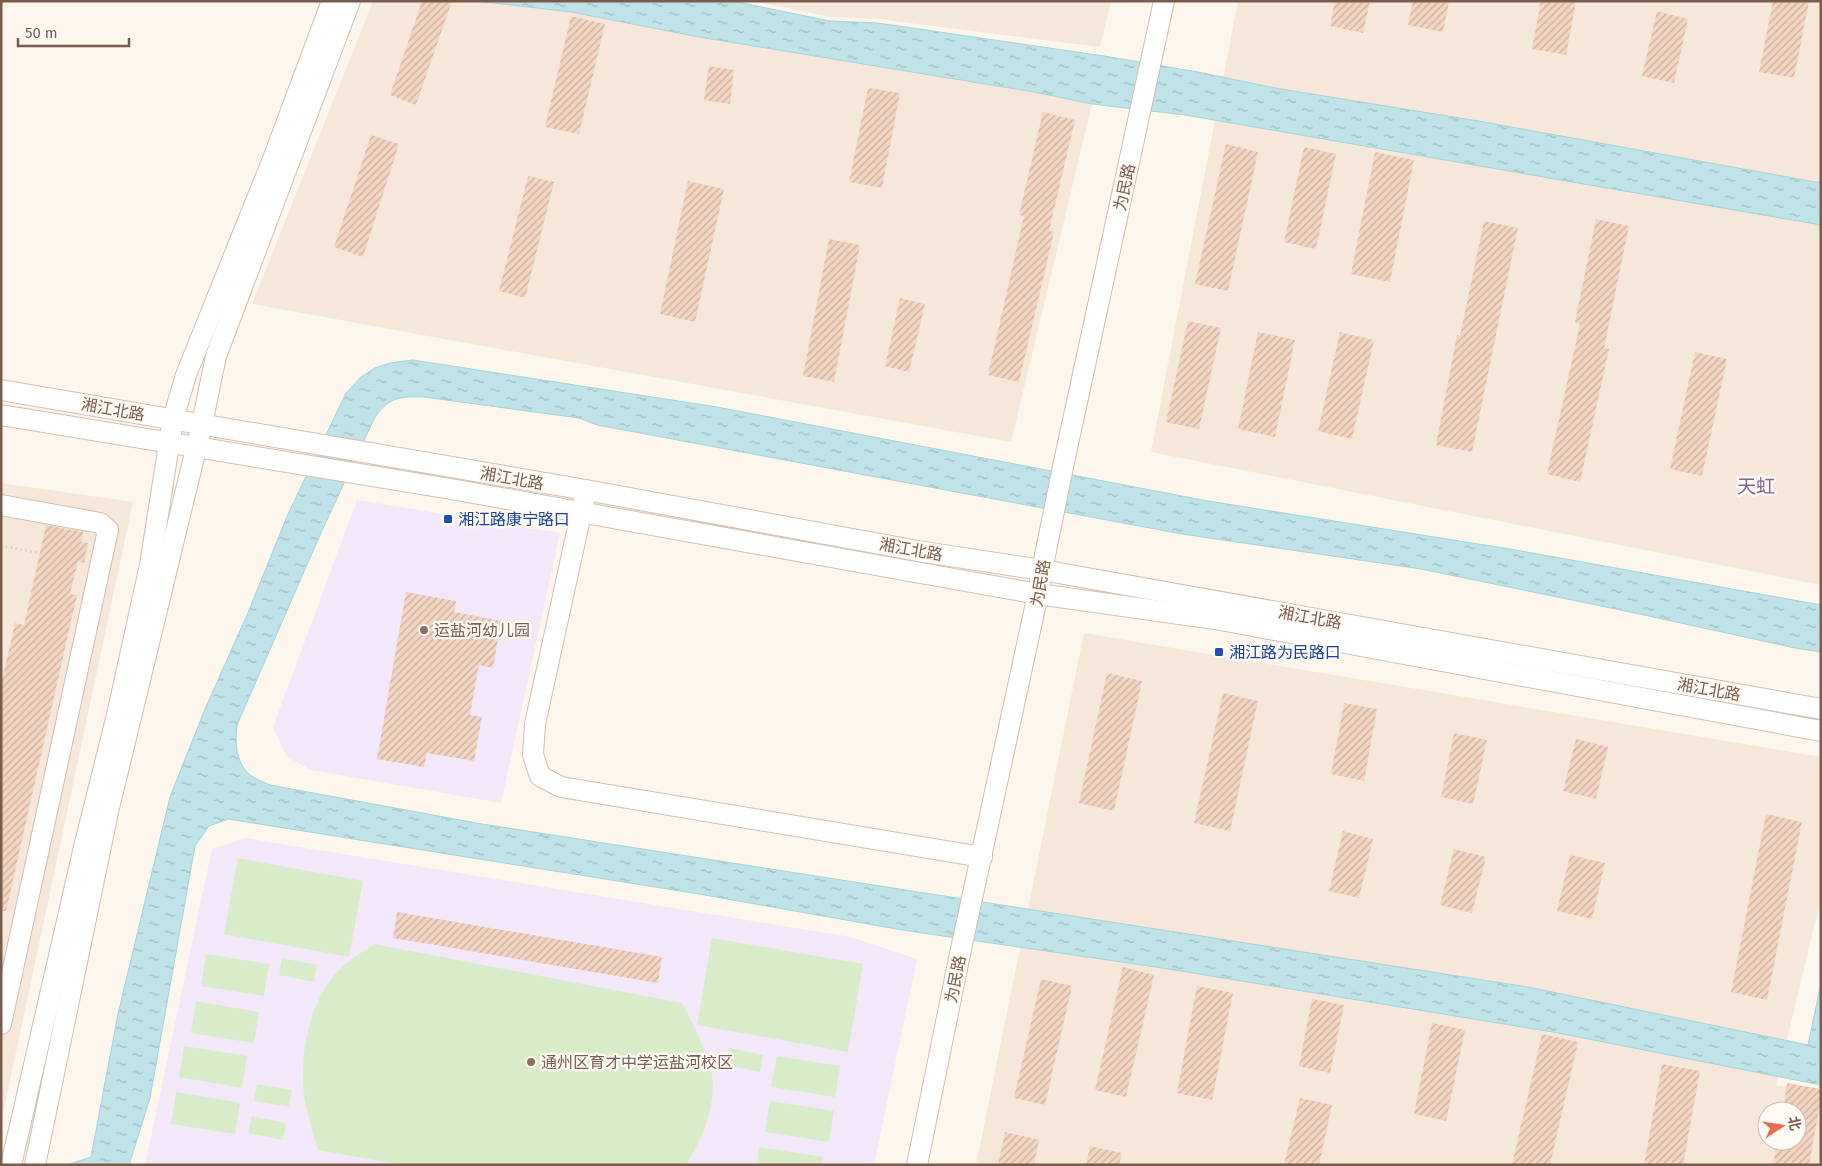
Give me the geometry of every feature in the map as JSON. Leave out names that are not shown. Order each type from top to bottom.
[{"type":"street","points":[[11,1165],[150,566],[173,420],[186,375],[273,159],[332,1]]},
{"type":"street","points":[[35,1165],[108,812],[202,424],[216,356],[350,1]]},
{"type":"street","name":"为民路","points":[[918,1165],[961,950],[1038,594],[1064,462],[1164,1]]},
{"type":"street","name":"湘江北路","points":[[1,390],[586,490],[918,551],[1042,570],[1821,709]]},
{"type":"street","name":"湘江北路","points":[[1,415],[581,512],[1038,594],[1215,619],[1821,731]]},
{"type":"street","points":[[586,490],[535,724],[533,755],[540,776],[561,787],[982,857]]},
{"type":"street","points":[[1,506],[100,523],[108,530],[1,1024]]},
{"type":"path","points":[[1,546],[40,554]]},
{"type":"shaded area","points":[[373,1],[477,1],[571,12],[699,37],[1034,92],[1092,104],[1011,442],[252,304]]},
{"type":"shaded area","points":[[754,1],[1111,1],[1100,47],[878,19],[830,17]]},
{"type":"shaded area","points":[[1238,1],[1821,1],[1821,585],[1151,452]]},
{"type":"shaded area","points":[[1,483],[133,502],[1,1123]]},
{"type":"shaded area","name":"运盐河幼儿园","points":[[357,500],[560,533],[501,803],[311,770],[286,756],[273,727]]},
{"type":"shaded area","points":[[1084,633],[1821,757],[1821,898],[1776,1085],[1821,1092],[1821,1165],[976,1165]]},
{"type":"shaded area","name":"通州区育才中学运盐河校区","points":[[245,838],[851,937],[917,959],[874,1165],[145,1165],[212,849]]},
{"type":"green space","points":[[238,858],[363,881],[349,957],[224,934]]},
{"type":"green space","points":[[712,938],[863,964],[848,1052],[697,1025]]},
{"type":"green space","points":[[374,944],[682,1003],[707,1057],[713,1086],[710,1110],[703,1133],[686,1165],[403,1165],[318,1150],[304,1094],[303,1062],[309,1027],[314,1010],[330,981],[344,965]]},
{"type":"green space","points":[[206,954],[269,964],[264,996],[201,986]]},
{"type":"green space","points":[[282,958],[317,965],[314,982],[279,975]]},
{"type":"green space","points":[[196,1001],[259,1012],[254,1043],[191,1033]]},
{"type":"green space","points":[[184,1046],[247,1056],[242,1088],[179,1077]]},
{"type":"green space","points":[[729,1048],[763,1055],[760,1072],[726,1065]]},
{"type":"green space","points":[[777,1056],[840,1066],[835,1097],[771,1087]]},
{"type":"green space","points":[[257,1084],[292,1090],[289,1107],[254,1101]]},
{"type":"green space","points":[[176,1092],[240,1103],[235,1134],[171,1124]]},
{"type":"green space","points":[[770,1101],[834,1111],[829,1142],[765,1132]]},
{"type":"green space","points":[[252,1116],[286,1123],[283,1140],[248,1133]]},
{"type":"green space","points":[[759,1147],[823,1157],[822,1165],[757,1165]]},
{"type":"water","points":[[477,1],[732,1],[830,21],[878,23],[1104,56],[1198,72],[1275,88],[1478,121],[1821,183],[1821,225],[1185,115],[1092,104],[1034,92],[699,37],[571,12]]},
{"type":"water","points":[[413,360],[717,407],[1208,501],[1510,549],[1821,605],[1821,652],[1421,569],[1182,534],[597,425],[579,418],[424,397],[407,397],[389,403],[374,419],[320,535],[237,725],[236,744],[241,763],[244,769],[256,779],[270,785],[482,824],[1528,987],[1808,1045],[1821,983],[1821,1085],[1553,1032],[1156,967],[902,930],[699,894],[228,819],[209,826],[195,846],[150,1098],[129,1165],[67,1165],[91,1157],[118,1014],[170,797],[205,709],[247,615],[288,514],[346,393],[361,377],[375,368],[390,363]]},
{"type":"building","points":[[422,1],[452,1],[416,105],[390,95]]},
{"type":"building","points":[[1335,1],[1370,1],[1363,33],[1330,26]]},
{"type":"building","points":[[1413,1],[1449,1],[1443,32],[1408,25]]},
{"type":"building","points":[[1541,1],[1576,1],[1566,55],[1532,49]]},
{"type":"building","points":[[1773,1],[1809,1],[1794,78],[1759,72]]},
{"type":"building","points":[[1657,11],[1688,19],[1674,83],[1642,76]]},
{"type":"building","points":[[571,16],[605,24],[579,134],[545,127]]},
{"type":"building","points":[[709,66],[734,70],[730,104],[704,100]]},
{"type":"building","points":[[868,88],[900,93],[882,188],[849,182]]},
{"type":"building","points":[[1043,112],[1075,120],[1049,231],[1054,232],[1019,382],[988,375],[1024,216],[1019,215]]},
{"type":"building","points":[[371,135],[399,144],[363,257],[334,247]]},
{"type":"building","points":[[1226,144],[1258,152],[1228,291],[1195,284]]},
{"type":"building","points":[[1304,147],[1336,154],[1316,249],[1284,242]]},
{"type":"building","points":[[1375,152],[1414,160],[1390,282],[1351,274]]},
{"type":"building","points":[[528,176],[554,182],[525,298],[499,291]]},
{"type":"building","points":[[688,181],[724,189],[695,322],[660,314]]},
{"type":"building","points":[[1596,219],[1629,226],[1604,348],[1609,349],[1580,482],[1547,474],[1580,324],[1575,322]]},
{"type":"building","points":[[1484,221],[1518,228],[1472,452],[1436,445],[1457,335],[1460,336]]},
{"type":"building","points":[[829,239],[860,245],[834,382],[803,376]]},
{"type":"building","points":[[900,298],[925,304],[909,372],[885,366]]},
{"type":"building","points":[[1188,321],[1221,328],[1199,429],[1166,422]]},
{"type":"building","points":[[1258,332],[1295,340],[1275,437],[1238,429]]},
{"type":"building","points":[[1340,332],[1374,340],[1352,439],[1318,431]]},
{"type":"building","points":[[1695,352],[1727,359],[1702,476],[1670,469]]},
{"type":"building","points":[[46,525],[83,532],[81,542],[88,543],[84,563],[78,561],[70,594],[77,595],[6,911],[1,911],[1,685],[15,623],[24,625]]},
{"type":"building","points":[[406,592],[456,601],[454,612],[501,621],[493,668],[479,665],[470,715],[482,717],[474,761],[427,753],[424,767],[377,759]]},
{"type":"building","points":[[1107,673],[1142,681],[1114,811],[1079,803]]},
{"type":"building","points":[[1223,693],[1258,701],[1230,831],[1194,823]]},
{"type":"building","points":[[1344,703],[1377,709],[1364,781],[1331,774]]},
{"type":"building","points":[[1454,733],[1487,740],[1473,804],[1441,797]]},
{"type":"building","points":[[1576,739],[1608,747],[1596,799],[1563,791]]},
{"type":"building","points":[[1766,814],[1802,822],[1767,1000],[1731,992]]},
{"type":"building","points":[[1343,831],[1373,839],[1359,898],[1329,891]]},
{"type":"building","points":[[1454,849],[1486,857],[1472,913],[1440,905]]},
{"type":"building","points":[[1570,855],[1605,863],[1592,919],[1557,911]]},
{"type":"building","points":[[397,912],[662,957],[658,983],[393,938]]},
{"type":"building","points":[[1123,967],[1154,975],[1126,1097],[1095,1090]]},
{"type":"building","points":[[1041,979],[1072,986],[1045,1105],[1014,1098]]},
{"type":"building","points":[[1197,986],[1233,993],[1212,1100],[1177,1093]]},
{"type":"building","points":[[1312,999],[1344,1005],[1330,1073],[1299,1066]]},
{"type":"building","points":[[1432,1023],[1465,1030],[1446,1121],[1414,1114]]},
{"type":"building","points":[[1542,1034],[1578,1042],[1550,1165],[1512,1165]]},
{"type":"building","points":[[1662,1064],[1700,1071],[1683,1165],[1644,1165]]},
{"type":"building","points":[[1787,1083],[1821,1089],[1809,1165],[1773,1165],[1775,1151],[1807,1151],[1807,1101],[1784,1101]]},
{"type":"building","points":[[1300,1098],[1332,1105],[1319,1165],[1284,1165]]},
{"type":"building","points":[[1005,1132],[1039,1140],[1034,1165],[998,1165]]},
{"type":"building","points":[[1090,1146],[1122,1153],[1119,1165],[1086,1165]]},
{"type":"place","name":"湘江路康宁路口","points":[[448,519]]},
{"type":"place","name":"运盐河幼儿园","points":[[424,630]]},
{"type":"place","name":"湘江路为民路口","points":[[1219,652]]},
{"type":"place","name":"通州区育才中学运盐河校区","points":[[531,1062]]},
{"type":"district","name":"天虹","points":[[1756,486]]}]
